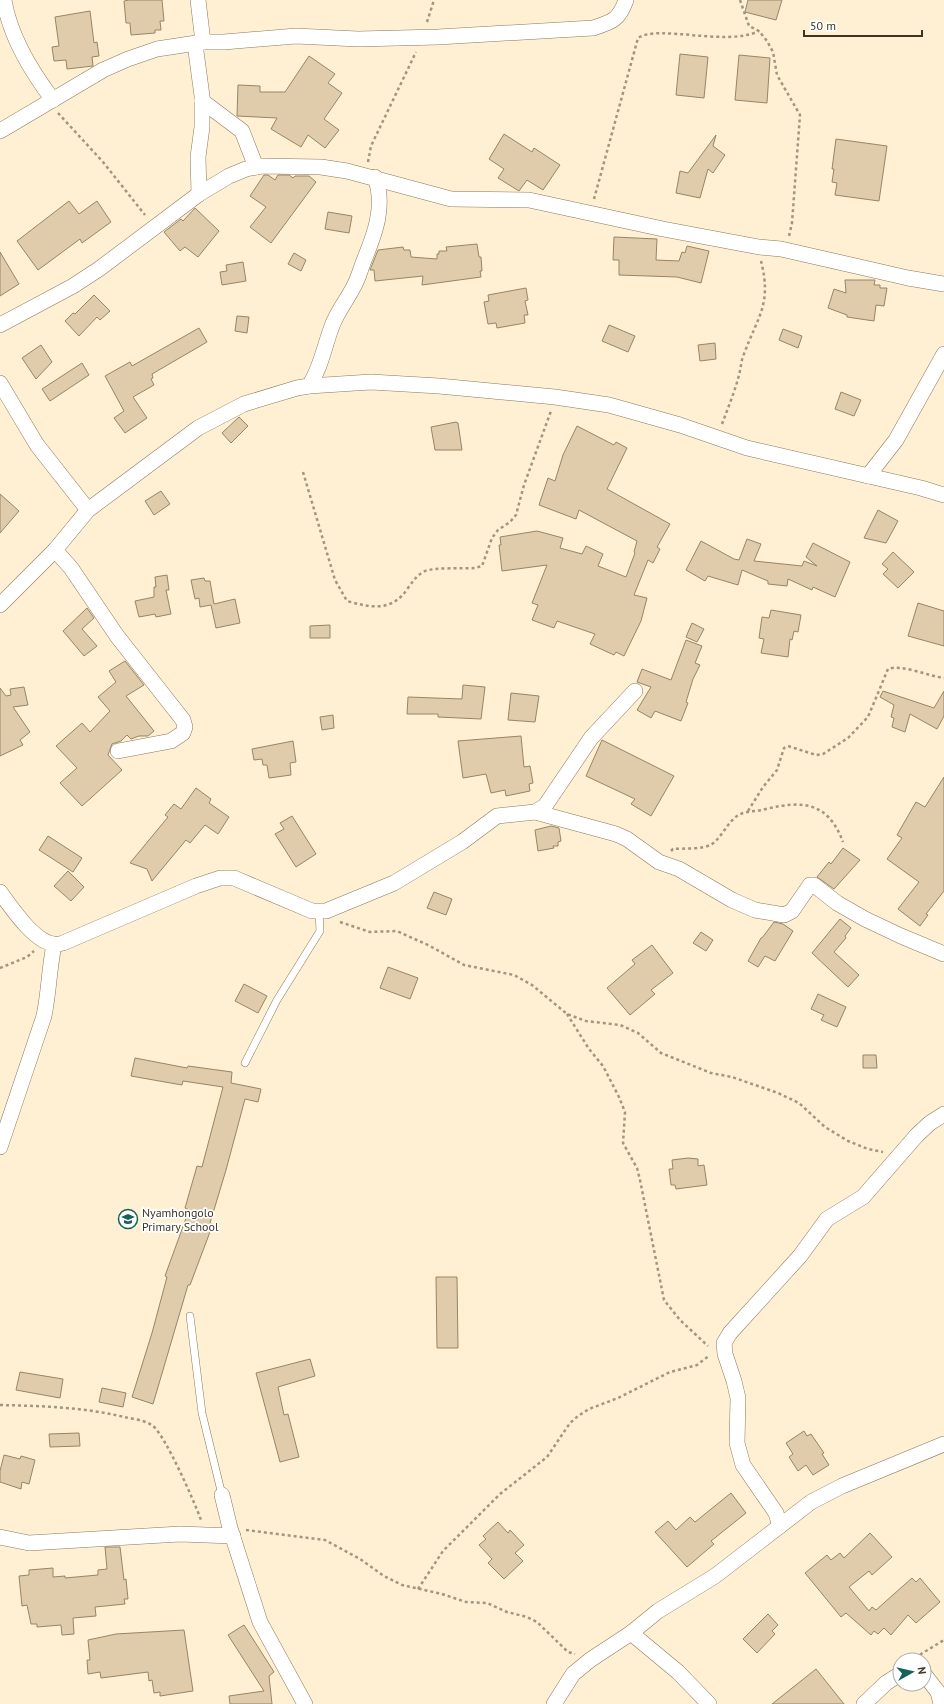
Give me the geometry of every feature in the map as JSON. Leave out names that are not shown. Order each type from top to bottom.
[{"type":"street","points":[[4,0],[5,10],[17,41],[32,72],[51,101]]},
{"type":"street","points":[[198,0],[202,101],[202,127],[198,157],[199,194]]},
{"type":"street","points":[[0,131],[103,70],[157,49],[199,43],[296,36],[358,39],[593,28],[613,22],[626,0]]},
{"type":"street","points":[[202,101],[242,131],[256,167]]},
{"type":"street","points":[[0,325],[73,286],[99,269],[199,194],[229,176],[246,169],[256,167],[287,165],[321,167],[373,177],[451,199],[529,200],[623,221],[759,247],[781,249],[908,278],[944,284]]},
{"type":"street","points":[[309,386],[317,374],[332,326],[341,305],[354,286],[374,237],[380,193],[373,177]]},
{"type":"street","points":[[868,476],[896,440],[944,354]]},
{"type":"street","points":[[0,604],[55,550],[88,510],[198,428],[244,404],[297,388],[309,386],[371,382],[440,386],[555,397],[609,405],[782,457],[921,488],[944,495]]},
{"type":"street","points":[[0,383],[37,446],[88,510]]},
{"type":"street","points":[[55,550],[71,568],[107,623],[183,720],[183,733],[171,741],[118,751]]},
{"type":"street","points":[[535,812],[545,806],[591,738],[635,691]]},
{"type":"street","points":[[0,892],[20,919],[48,942],[63,943],[196,886],[220,878],[234,878],[312,911],[322,912],[394,883],[462,842],[497,816],[535,812],[616,834],[659,862],[672,868],[679,869],[732,900],[749,907],[784,915],[792,911],[810,886],[814,885],[837,903],[865,919],[944,954]]},
{"type":"street","points":[[0,1147],[44,1016],[48,997],[48,942]]},
{"type":"street","points":[[780,1526],[776,1513],[742,1465],[737,1443],[738,1398],[734,1381],[720,1347],[730,1333],[800,1256],[827,1219],[864,1197],[921,1131],[930,1122],[944,1114]]},
{"type":"street","points":[[554,1704],[573,1674],[590,1660],[631,1633],[658,1611],[715,1576],[811,1502],[842,1486],[944,1444]]},
{"type":"street","points":[[222,1495],[231,1532],[260,1622],[305,1704]]},
{"type":"street","points":[[0,1537],[29,1543],[231,1532]]},
{"type":"street","points":[[631,1633],[678,1672],[709,1704]]},
{"type":"street","points":[[864,1704],[892,1679]]},
{"type":"street","points":[[932,1684],[938,1692],[941,1704]]},
{"type":"lane","points":[[245,1063],[277,1000],[320,931],[322,912]]},
{"type":"lane","points":[[190,1316],[202,1414],[222,1495]]},
{"type":"path","points":[[373,177],[368,157],[371,146],[409,68],[434,0]]},
{"type":"path","points":[[740,0],[749,26],[759,31],[773,52],[777,75],[800,115],[792,223],[789,236],[781,249]]},
{"type":"path","points":[[590,213],[638,38],[644,34],[735,37],[749,36],[759,31]]},
{"type":"path","points":[[51,101],[103,162],[154,227]]},
{"type":"path","points":[[716,438],[739,376],[743,355],[758,324],[767,289],[759,247]]},
{"type":"path","points":[[303,472],[335,580],[348,601],[364,606],[389,605],[399,600],[415,577],[426,571],[475,568],[482,566],[492,538],[498,530],[516,515],[524,484],[546,429],[555,397]]},
{"type":"path","points":[[748,811],[763,787],[777,770],[784,748],[788,746],[816,754],[823,754],[854,733],[868,717],[888,669],[893,667],[903,668],[944,678]]},
{"type":"path","points":[[672,868],[670,861],[673,849],[688,849],[712,844],[736,816],[748,811],[765,810],[793,804],[808,805],[821,811],[838,827],[843,842]]},
{"type":"path","points":[[322,912],[332,919],[370,932],[397,931],[430,946],[464,965],[514,975],[532,985],[567,1014],[589,1049],[603,1066],[625,1112],[623,1143],[637,1168],[664,1300],[680,1320],[720,1347],[697,1365],[670,1372],[643,1386],[589,1409],[578,1416],[570,1423],[547,1457],[500,1494],[443,1550],[418,1589]]},
{"type":"path","points":[[0,968],[26,957],[48,942]]},
{"type":"path","points":[[567,1014],[586,1021],[620,1025],[638,1033],[661,1053],[711,1073],[732,1076],[798,1103],[825,1127],[848,1141],[868,1149],[902,1153]]},
{"type":"path","points":[[0,1405],[69,1408],[142,1420],[153,1426],[164,1442],[179,1472],[197,1509],[206,1534]]},
{"type":"path","points":[[231,1532],[325,1540],[360,1559],[384,1576],[402,1584],[466,1602],[487,1603],[507,1612],[527,1617],[538,1622],[568,1652],[590,1660]]},
{"type":"path","points":[[924,1652],[944,1640]]},
{"type":"building","points":[[162,0],[164,21],[160,21],[161,30],[155,30],[155,33],[131,35],[130,23],[126,23],[124,1]]},
{"type":"building","points":[[748,0],[782,0],[776,20],[745,12]]},
{"type":"building","points":[[90,11],[94,43],[97,42],[99,56],[92,57],[93,66],[67,69],[66,60],[54,61],[52,47],[59,46],[55,17]]},
{"type":"building","points":[[680,54],[708,57],[704,98],[676,95]]},
{"type":"building","points":[[739,55],[770,58],[767,103],[735,100]]},
{"type":"building","points":[[309,56],[335,74],[328,83],[342,93],[324,119],[339,130],[325,148],[308,135],[301,147],[271,129],[277,118],[237,116],[238,85],[260,86],[260,92],[285,92]]},
{"type":"building","points":[[504,134],[532,152],[534,148],[560,165],[543,190],[527,180],[519,191],[498,178],[504,169],[489,159]]},
{"type":"building","points":[[716,135],[713,146],[725,155],[713,173],[708,169],[700,198],[676,193],[680,171],[688,173]]},
{"type":"building","points":[[836,139],[887,146],[879,201],[835,195],[837,183],[832,182],[834,169],[832,169]]},
{"type":"building","points":[[264,175],[268,175],[275,180],[278,175],[289,175],[293,178],[295,176],[309,176],[316,182],[271,243],[250,227],[266,207],[250,196]]},
{"type":"building","points":[[69,201],[79,214],[97,201],[111,222],[82,243],[80,239],[38,270],[17,241]]},
{"type":"building","points":[[195,208],[219,231],[198,257],[185,247],[180,251],[164,232],[181,219],[183,221]]},
{"type":"building","points":[[328,212],[352,216],[349,233],[325,229]]},
{"type":"building","points":[[614,237],[657,239],[656,260],[679,261],[682,252],[685,253],[687,246],[709,251],[701,283],[677,277],[619,275],[619,260],[613,260]]},
{"type":"building","points":[[477,244],[479,257],[481,257],[481,277],[422,285],[423,276],[375,281],[374,270],[370,270],[378,250],[403,247],[404,250],[410,250],[411,257],[437,259],[437,254],[439,254],[439,251],[447,251],[446,247]]},
{"type":"building","points":[[0,252],[19,284],[0,296]]},
{"type":"building","points":[[294,253],[306,260],[301,271],[288,264]]},
{"type":"building","points":[[243,262],[246,281],[222,285],[220,272],[227,271],[226,265]]},
{"type":"building","points":[[845,280],[875,280],[874,285],[880,285],[880,288],[887,288],[884,306],[876,305],[874,321],[847,317],[847,315],[828,308],[834,289],[846,293]]},
{"type":"building","points":[[526,288],[528,300],[525,301],[528,315],[524,315],[525,323],[497,328],[496,323],[488,324],[484,302],[489,301],[488,295]]},
{"type":"building","points":[[94,295],[110,311],[100,320],[97,317],[79,336],[65,321],[73,313],[75,314]]},
{"type":"building","points":[[237,316],[249,317],[247,333],[235,331]]},
{"type":"building","points":[[609,325],[635,336],[628,352],[602,341]]},
{"type":"building","points":[[199,328],[207,342],[152,374],[153,378],[151,379],[154,385],[133,397],[147,418],[125,433],[114,418],[124,411],[105,376],[130,362],[132,366]]},
{"type":"building","points":[[783,329],[802,336],[798,348],[779,340]]},
{"type":"building","points":[[715,343],[716,359],[700,361],[698,345]]},
{"type":"building","points":[[41,345],[52,362],[36,379],[22,358]]},
{"type":"building","points":[[82,363],[89,375],[50,401],[42,389]]},
{"type":"building","points":[[841,392],[861,400],[854,416],[835,409]]},
{"type":"building","points":[[239,417],[248,426],[231,443],[222,433]]},
{"type":"building","points":[[456,422],[458,423],[462,450],[435,450],[431,427]]},
{"type":"building","points":[[577,426],[614,445],[616,442],[627,448],[607,489],[670,524],[657,547],[660,549],[653,563],[648,560],[634,595],[647,598],[641,621],[624,656],[616,652],[614,655],[590,644],[595,634],[557,621],[554,628],[532,620],[538,605],[532,603],[547,565],[502,571],[499,545],[501,545],[500,537],[537,531],[563,538],[560,548],[582,554],[586,546],[603,554],[598,566],[626,577],[635,553],[637,541],[579,510],[576,519],[539,505],[548,478],[555,481],[563,455]]},
{"type":"building","points":[[161,491],[170,504],[154,515],[145,501]]},
{"type":"building","points":[[0,494],[19,511],[0,533]]},
{"type":"building","points":[[878,510],[898,521],[886,543],[864,538]]},
{"type":"building","points":[[747,539],[761,544],[754,561],[802,566],[804,561],[817,566],[806,557],[813,543],[850,562],[835,597],[813,587],[812,590],[788,579],[787,586],[768,584],[768,581],[742,570],[738,585],[708,576],[705,581],[686,570],[701,541],[734,559],[739,560]]},
{"type":"building","points":[[893,552],[914,572],[898,588],[883,574],[888,569],[882,564]]},
{"type":"building","points":[[167,575],[169,590],[166,590],[171,614],[156,617],[155,614],[139,617],[135,601],[154,597],[154,587],[156,587],[155,577]]},
{"type":"building","points":[[204,578],[205,581],[210,581],[214,604],[235,599],[240,623],[216,628],[211,605],[200,607],[199,598],[195,599],[191,580]]},
{"type":"building","points":[[918,603],[944,611],[944,646],[908,636]]},
{"type":"building","points":[[87,608],[94,618],[82,629],[97,646],[84,656],[63,631]]},
{"type":"building","points":[[771,610],[801,615],[798,632],[794,631],[792,640],[790,639],[788,657],[761,653],[764,639],[759,638],[762,617],[769,618]]},
{"type":"building","points":[[692,623],[704,629],[697,642],[686,637]]},
{"type":"building","points":[[330,625],[330,638],[310,638],[310,626]]},
{"type":"building","points":[[686,640],[702,646],[695,663],[700,665],[693,679],[686,702],[688,703],[681,721],[655,711],[651,718],[637,710],[651,687],[637,682],[642,669],[671,680]]},
{"type":"building","points":[[125,661],[144,685],[126,696],[154,731],[148,736],[139,736],[131,739],[127,735],[121,741],[112,744],[108,755],[122,770],[82,806],[60,783],[77,768],[56,746],[82,723],[90,732],[110,711],[98,697],[116,682],[109,671]]},
{"type":"building","points":[[463,685],[485,687],[481,719],[438,717],[438,714],[407,714],[408,697],[462,699]]},
{"type":"building","points":[[24,687],[28,705],[13,707],[30,732],[20,740],[23,745],[0,756],[0,688],[6,696],[11,695],[10,689]]},
{"type":"building","points":[[883,691],[934,708],[944,691],[944,716],[937,729],[910,714],[905,732],[892,727],[894,718],[891,717],[894,705],[880,697]]},
{"type":"building","points":[[511,693],[539,696],[535,722],[508,720]]},
{"type":"building","points":[[333,715],[334,728],[322,730],[320,717]]},
{"type":"building","points":[[521,736],[524,767],[530,766],[533,783],[529,784],[530,791],[506,796],[505,790],[491,793],[486,774],[463,778],[458,741]]},
{"type":"building","points":[[602,740],[674,776],[651,816],[631,804],[635,799],[586,776]]},
{"type":"building","points":[[293,741],[296,762],[290,763],[291,775],[269,778],[267,765],[263,765],[262,759],[254,760],[252,749]]},
{"type":"building","points":[[944,777],[944,891],[926,914],[928,915],[920,926],[898,909],[919,882],[887,859],[902,838],[897,835],[916,802],[925,807]]},
{"type":"building","points":[[196,788],[211,799],[209,803],[229,817],[218,834],[205,825],[190,843],[186,840],[152,881],[147,869],[130,863],[168,817],[165,815],[174,804],[181,809]]},
{"type":"building","points":[[292,816],[316,854],[296,867],[275,834],[284,829],[280,823]]},
{"type":"building","points":[[551,826],[559,828],[561,841],[558,842],[558,846],[553,846],[554,848],[538,851],[535,830]]},
{"type":"building","points":[[48,836],[82,858],[73,872],[39,850]]},
{"type":"building","points":[[843,848],[860,860],[834,889],[817,877],[829,862],[831,864]]},
{"type":"building","points":[[68,871],[84,887],[71,901],[54,886]]},
{"type":"building","points":[[434,892],[452,899],[446,915],[427,908]]},
{"type":"building","points":[[840,919],[851,928],[845,936],[846,938],[834,952],[859,975],[848,987],[812,953]]},
{"type":"building","points":[[774,922],[783,924],[793,931],[775,961],[765,956],[758,967],[748,961],[761,938]]},
{"type":"building","points":[[701,932],[713,940],[706,951],[693,943]]},
{"type":"building","points":[[652,945],[673,973],[651,990],[655,994],[630,1015],[607,988],[635,964],[632,960]]},
{"type":"building","points":[[388,967],[418,978],[410,999],[380,988]]},
{"type":"building","points":[[244,984],[267,996],[258,1013],[235,1001]]},
{"type":"building","points":[[818,994],[846,1007],[837,1027],[821,1020],[824,1015],[811,1009]]},
{"type":"building","points":[[863,1055],[876,1055],[877,1068],[863,1068]]},
{"type":"building","points":[[135,1058],[187,1068],[188,1066],[232,1072],[231,1083],[261,1089],[258,1102],[245,1099],[210,1223],[213,1224],[190,1285],[188,1285],[153,1404],[132,1397],[152,1333],[167,1277],[165,1276],[189,1210],[185,1208],[197,1166],[202,1167],[223,1087],[183,1081],[182,1085],[131,1076]]},
{"type":"building","points":[[688,1158],[698,1159],[698,1166],[704,1165],[707,1185],[676,1189],[675,1185],[671,1185],[669,1169],[673,1169],[672,1160]]},
{"type":"building","points":[[436,1277],[457,1277],[458,1348],[437,1348]]},
{"type":"building","points":[[310,1359],[315,1376],[278,1387],[284,1415],[288,1414],[299,1457],[280,1462],[256,1373]]},
{"type":"building","points":[[20,1372],[63,1379],[60,1398],[16,1390]]},
{"type":"building","points":[[102,1388],[126,1393],[123,1407],[99,1402]]},
{"type":"building","points":[[804,1431],[807,1436],[811,1434],[824,1453],[822,1454],[829,1465],[813,1475],[806,1465],[798,1471],[789,1457],[793,1454],[786,1443]]},
{"type":"building","points":[[79,1433],[80,1446],[50,1447],[49,1434]]},
{"type":"building","points":[[4,1455],[20,1459],[21,1456],[35,1460],[29,1484],[22,1482],[21,1489],[0,1482],[0,1471]]},
{"type":"building","points":[[731,1493],[746,1513],[711,1541],[714,1544],[687,1567],[655,1532],[668,1521],[676,1530],[690,1517],[695,1522]]},
{"type":"building","points":[[498,1522],[508,1533],[510,1530],[524,1545],[515,1553],[523,1561],[504,1579],[488,1563],[492,1559],[479,1545],[486,1539],[483,1536]]},
{"type":"building","points":[[870,1533],[892,1557],[872,1575],[869,1571],[849,1587],[869,1611],[872,1607],[876,1610],[912,1578],[916,1582],[920,1578],[940,1602],[916,1623],[908,1615],[891,1635],[884,1628],[878,1634],[874,1631],[871,1635],[846,1613],[841,1617],[805,1573],[827,1555],[831,1560],[840,1553],[844,1558]]},
{"type":"building","points":[[105,1547],[120,1547],[128,1599],[124,1599],[125,1604],[95,1607],[96,1616],[73,1618],[74,1634],[62,1635],[61,1625],[37,1627],[37,1624],[31,1624],[27,1605],[22,1606],[19,1576],[29,1575],[29,1570],[53,1568],[53,1577],[65,1576],[65,1578],[98,1575],[98,1570],[107,1569]]},
{"type":"building","points":[[768,1614],[778,1625],[772,1631],[775,1634],[757,1653],[743,1639]]},
{"type":"building","points":[[244,1625],[274,1672],[269,1676],[272,1704],[230,1704],[229,1696],[264,1691],[228,1635]]},
{"type":"building","points":[[184,1630],[193,1691],[160,1696],[160,1692],[154,1693],[152,1680],[149,1681],[148,1672],[101,1678],[100,1672],[88,1674],[87,1660],[90,1660],[88,1640],[116,1634]]},
{"type":"building","points":[[816,1669],[844,1704],[772,1704]]},
{"type":"place","name":"Nyamhongolo Primary School","points":[[128,1219]]}]
